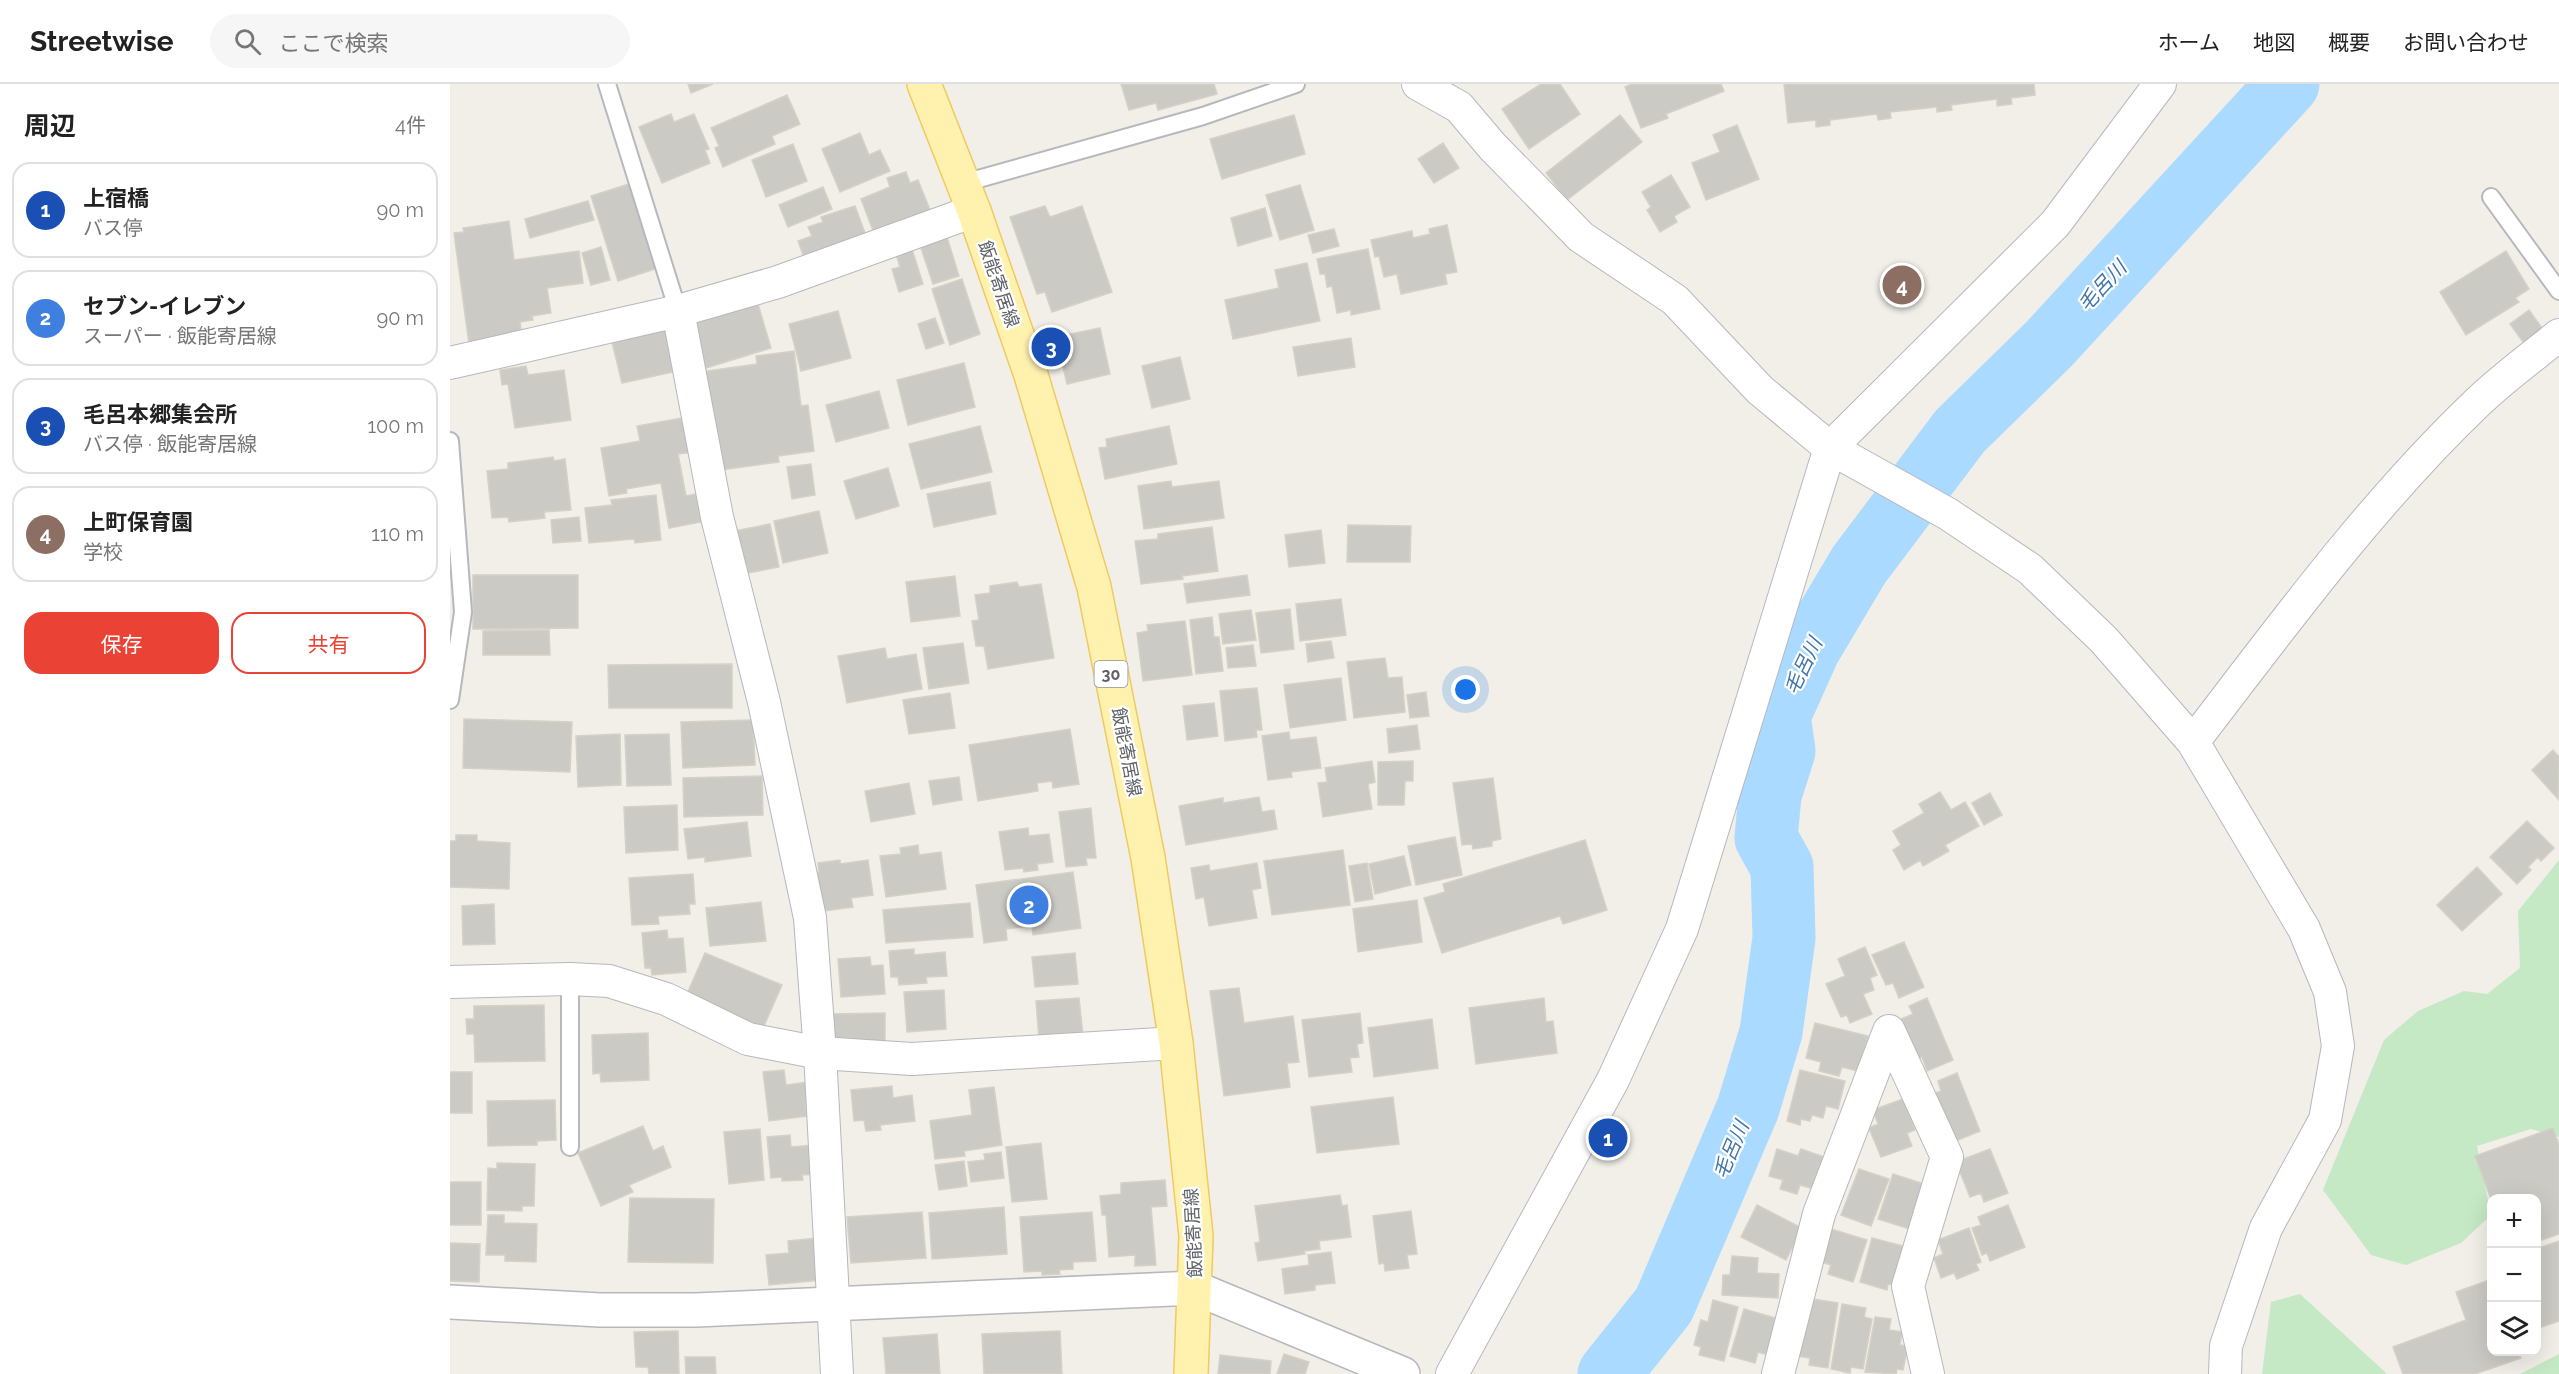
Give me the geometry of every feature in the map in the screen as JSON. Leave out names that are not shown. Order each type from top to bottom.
[{"type":"main road","name":"飯能寄居線","points":[[924,84],[969,197],[1031,375],[1094,587],[1148,858],[1176,1043],[1196,1236],[1191,1374]]},
{"type":"street","points":[[1418,84],[1459,106],[1492,146],[1581,237],[1675,300],[1760,390],[1841,453],[1948,514],[2030,569],[2104,640],[2193,742],[2304,928],[2330,992],[2338,1046],[2325,1119],[2266,1228],[2226,1346],[2225,1374]]},
{"type":"street","points":[[1452,1374],[1613,1080],[1682,929],[1841,453],[2055,224],[2160,84]]},
{"type":"street","points":[[450,363],[678,311],[778,282],[969,197]]},
{"type":"street","points":[[678,311],[717,517],[764,702],[810,918],[820,1053],[837,1374]]},
{"type":"street","points":[[2193,742],[2326,570],[2403,481],[2478,401],[2559,335]]},
{"type":"street","points":[[450,982],[570,979],[609,981],[666,999],[748,1039],[820,1053],[912,1059],[1176,1043]]},
{"type":"street","points":[[1778,1374],[1819,1214],[1889,1031],[1947,1157],[1908,1286],[1928,1374]]},
{"type":"street","points":[[450,1302],[600,1311],[696,1310],[1195,1288],[1403,1374]]},
{"type":"lane","points":[[607,84],[678,311]]},
{"type":"lane","points":[[969,197],[1296,84]]},
{"type":"lane","points":[[2491,197],[2559,291]]},
{"type":"lane","points":[[450,441],[463,612],[450,700]]},
{"type":"lane","points":[[570,979],[570,1147]]},
{"type":"green space","points":[[2559,860],[2559,1137],[2531,1129],[2477,1146],[2487,1195],[2487,1219],[2461,1243],[2406,1265],[2371,1255],[2323,1190],[2384,1040],[2418,1011],[2464,991],[2487,994],[2520,968],[2518,911]]},
{"type":"green space","points":[[2300,1294],[2386,1374],[2262,1374],[2271,1302]]},
{"type":"green space","points":[[2559,1354],[2559,1374],[2520,1374]]},
{"type":"building","points":[[688,84],[713,84],[691,93]]},
{"type":"building","points":[[1121,84],[1214,84],[1217,94],[1158,110],[1156,103],[1129,110]]},
{"type":"building","points":[[1541,84],[1560,84],[1580,114],[1529,149],[1502,109]]},
{"type":"building","points":[[1632,84],[1721,84],[1724,91],[1666,114],[1668,118],[1641,128],[1625,87]]},
{"type":"building","points":[[1784,84],[2034,84],[2035,95],[2011,98],[2012,104],[1997,106],[1997,99],[1951,105],[1952,110],[1937,112],[1937,107],[1890,112],[1891,118],[1878,120],[1877,114],[1830,120],[1830,125],[1816,127],[1816,120],[1788,123]]},
{"type":"building","points":[[787,95],[800,124],[772,136],[775,144],[723,167],[715,148],[719,146],[711,128]]},
{"type":"building","points":[[671,114],[674,122],[694,114],[709,149],[705,150],[710,163],[662,183],[639,127]]},
{"type":"building","points":[[1294,115],[1305,154],[1222,179],[1210,139]]},
{"type":"building","points":[[1620,115],[1642,142],[1567,200],[1546,173]]},
{"type":"building","points":[[1737,125],[1759,179],[1706,200],[1692,163],[1720,152],[1713,135]]},
{"type":"building","points":[[860,133],[869,155],[880,150],[890,171],[840,192],[822,149]]},
{"type":"building","points":[[1443,143],[1459,168],[1434,183],[1418,159]]},
{"type":"building","points":[[793,144],[807,181],[766,197],[752,160]]},
{"type":"building","points":[[906,172],[910,183],[918,180],[932,215],[875,236],[861,199],[890,187],[887,178]]},
{"type":"building","points":[[1671,175],[1690,207],[1674,216],[1677,222],[1660,232],[1647,210],[1651,207],[1642,192]]},
{"type":"building","points":[[632,183],[658,268],[618,281],[591,196]]},
{"type":"building","points":[[1300,185],[1314,230],[1280,240],[1266,195]]},
{"type":"building","points":[[823,187],[832,209],[788,227],[779,205]]},
{"type":"building","points":[[588,201],[594,220],[530,238],[525,219]]},
{"type":"building","points":[[855,206],[868,241],[806,263],[798,241],[812,236],[808,227],[823,222],[821,217]]},
{"type":"building","points":[[1045,206],[1050,217],[1082,206],[1112,292],[1052,312],[1045,292],[1037,294],[1010,217]]},
{"type":"building","points":[[1265,208],[1272,236],[1238,246],[1231,218]]},
{"type":"building","points":[[509,221],[514,260],[579,251],[583,283],[547,288],[551,313],[532,316],[533,320],[520,322],[522,337],[469,344],[454,233],[464,232],[463,228]]},
{"type":"building","points":[[1447,225],[1457,272],[1445,274],[1447,284],[1401,294],[1397,274],[1384,277],[1379,256],[1375,257],[1371,240],[1412,231],[1413,238],[1430,234],[1429,229]]},
{"type":"building","points":[[1334,229],[1339,246],[1313,253],[1308,235]]},
{"type":"building","points":[[947,237],[959,276],[933,284],[920,245]]},
{"type":"building","points":[[911,246],[923,284],[899,292],[892,269],[900,267],[895,251]]},
{"type":"building","points":[[601,247],[610,280],[591,285],[582,253]]},
{"type":"building","points":[[1368,249],[1380,309],[1351,315],[1351,310],[1337,313],[1332,286],[1327,287],[1325,274],[1320,274],[1317,259]]},
{"type":"building","points":[[2506,251],[2529,289],[2515,298],[2519,302],[2466,335],[2440,292]]},
{"type":"building","points":[[1307,263],[1320,321],[1233,339],[1225,300],[1279,288],[1275,270]]},
{"type":"building","points":[[962,279],[980,334],[950,345],[932,289]]},
{"type":"building","points":[[758,304],[771,348],[706,368],[693,323]]},
{"type":"building","points":[[2529,310],[2542,328],[2523,342],[2510,324]]},
{"type":"building","points":[[838,311],[851,358],[801,371],[789,324]]},
{"type":"building","points":[[935,318],[944,343],[926,349],[918,324]]},
{"type":"building","points":[[1100,328],[1110,374],[1067,384],[1056,337]]},
{"type":"building","points":[[672,329],[679,362],[671,364],[673,372],[622,383],[612,342]]},
{"type":"building","points":[[1351,338],[1355,367],[1298,376],[1293,347]]},
{"type":"building","points":[[794,351],[801,406],[808,405],[814,451],[778,456],[779,462],[714,471],[701,372],[757,364],[756,356]]},
{"type":"building","points":[[1180,357],[1190,399],[1152,408],[1142,366]]},
{"type":"building","points":[[964,363],[975,407],[908,425],[897,380]]},
{"type":"building","points":[[526,366],[528,375],[564,370],[571,420],[515,428],[508,384],[502,385],[500,370]]},
{"type":"building","points":[[879,391],[889,428],[836,442],[826,405]]},
{"type":"building","points":[[687,417],[693,452],[678,454],[686,496],[696,494],[701,522],[669,528],[661,483],[626,489],[627,493],[609,496],[601,448],[640,441],[637,426]]},
{"type":"building","points":[[980,426],[992,472],[921,489],[909,444]]},
{"type":"building","points":[[1169,426],[1177,464],[1105,479],[1099,448],[1107,447],[1106,439]]},
{"type":"building","points":[[553,457],[554,461],[565,459],[571,510],[544,512],[545,518],[509,522],[508,517],[492,518],[487,471],[508,469],[508,463]]},
{"type":"building","points":[[811,464],[815,495],[792,499],[787,467]]},
{"type":"building","points":[[888,468],[899,506],[856,519],[844,481]]},
{"type":"building","points":[[1171,481],[1172,487],[1219,481],[1224,518],[1144,529],[1138,486]]},
{"type":"building","points":[[990,482],[996,514],[934,527],[927,494]]},
{"type":"building","points":[[656,495],[661,540],[635,543],[634,539],[589,543],[585,508],[612,505],[611,500]]},
{"type":"building","points":[[819,511],[828,553],[783,563],[774,521]]},
{"type":"building","points":[[579,517],[581,541],[553,543],[551,520]]},
{"type":"building","points":[[770,524],[779,567],[748,573],[747,565],[741,567],[734,531]]},
{"type":"building","points":[[1348,525],[1411,526],[1410,562],[1347,562]]},
{"type":"building","points":[[1212,527],[1218,571],[1182,576],[1183,579],[1141,584],[1135,541],[1158,539],[1158,534]]},
{"type":"building","points":[[1321,530],[1325,563],[1289,567],[1285,535]]},
{"type":"building","points":[[473,575],[578,575],[578,628],[473,629]]},
{"type":"building","points":[[1247,575],[1250,595],[1187,603],[1184,584]]},
{"type":"building","points":[[955,576],[960,616],[911,622],[906,582]]},
{"type":"building","points":[[1017,582],[1019,587],[1041,584],[1054,658],[988,669],[984,646],[976,646],[972,621],[979,620],[975,595],[990,593],[990,586]]},
{"type":"building","points":[[1341,599],[1346,635],[1300,641],[1296,604]]},
{"type":"building","points":[[1290,609],[1294,649],[1261,653],[1256,613]]},
{"type":"building","points":[[1251,610],[1256,640],[1223,644],[1219,614]]},
{"type":"building","points":[[1212,617],[1214,637],[1219,637],[1223,671],[1196,674],[1190,620]]},
{"type":"building","points":[[1185,621],[1192,675],[1143,681],[1137,633],[1148,631],[1147,625]]},
{"type":"building","points":[[549,630],[550,655],[483,655],[483,631]]},
{"type":"building","points":[[1331,641],[1334,658],[1308,662],[1306,644]]},
{"type":"building","points":[[963,643],[969,683],[929,689],[923,648]]},
{"type":"building","points":[[1253,645],[1256,666],[1228,668],[1226,648]]},
{"type":"building","points":[[885,648],[887,659],[916,654],[922,689],[847,703],[838,656]]},
{"type":"building","points":[[1385,658],[1388,678],[1402,677],[1405,712],[1354,718],[1347,662]]},
{"type":"building","points":[[732,664],[732,708],[609,708],[608,665]]},
{"type":"building","points":[[1341,678],[1346,720],[1290,728],[1284,685]]},
{"type":"building","points":[[1257,688],[1262,730],[1256,730],[1257,737],[1225,741],[1220,691]]},
{"type":"building","points":[[1426,692],[1429,716],[1410,718],[1407,695]]},
{"type":"building","points":[[950,693],[955,728],[909,734],[903,700]]},
{"type":"building","points":[[1214,703],[1218,736],[1187,740],[1183,706]]},
{"type":"building","points":[[464,719],[572,722],[570,772],[463,768]]},
{"type":"building","points":[[753,720],[755,765],[683,768],[681,722]]},
{"type":"building","points":[[1417,725],[1420,749],[1389,753],[1387,729]]},
{"type":"building","points":[[1070,729],[1079,784],[1053,788],[1052,781],[1037,783],[1038,791],[978,801],[969,745]]},
{"type":"building","points":[[1289,732],[1290,740],[1316,737],[1321,768],[1291,772],[1292,777],[1268,780],[1262,736]]},
{"type":"building","points":[[620,734],[621,785],[578,787],[576,736]]},
{"type":"building","points":[[669,734],[671,785],[627,786],[625,735]]},
{"type":"building","points":[[2553,750],[2559,757],[2558,799],[2532,770]]},
{"type":"building","points":[[1372,761],[1375,782],[1368,784],[1372,809],[1323,817],[1318,783],[1327,782],[1325,768]]},
{"type":"building","points":[[1413,761],[1413,781],[1405,781],[1404,805],[1378,805],[1378,762]]},
{"type":"building","points":[[762,776],[763,815],[684,817],[683,778]]},
{"type":"building","points":[[959,777],[962,800],[933,805],[929,781]]},
{"type":"building","points":[[1493,778],[1501,839],[1492,841],[1492,846],[1473,849],[1472,844],[1462,845],[1453,783]]},
{"type":"building","points":[[909,783],[915,814],[871,822],[865,791]]},
{"type":"building","points":[[1940,792],[1951,810],[1965,802],[1979,826],[1945,845],[1949,851],[1923,866],[1920,860],[1904,870],[1893,850],[1901,845],[1893,831],[1924,813],[1919,804]]},
{"type":"building","points":[[1990,793],[2002,815],[1984,825],[1972,803]]},
{"type":"building","points":[[1259,797],[1262,812],[1274,810],[1277,829],[1186,845],[1179,806],[1223,798],[1223,803]]},
{"type":"building","points":[[677,805],[678,850],[626,853],[624,807]]},
{"type":"building","points":[[1091,808],[1096,858],[1086,858],[1087,865],[1066,867],[1059,812]]},
{"type":"building","points":[[2527,821],[2554,848],[2541,861],[2538,857],[2528,867],[2531,870],[2517,884],[2490,857]]},
{"type":"building","points":[[747,822],[751,856],[705,862],[705,857],[688,859],[684,829]]},
{"type":"building","points":[[1028,828],[1029,836],[1049,834],[1053,862],[1037,864],[1038,870],[1024,872],[1023,868],[1005,870],[999,832]]},
{"type":"building","points":[[456,835],[477,835],[477,841],[510,843],[509,889],[450,887],[450,841],[456,841]]},
{"type":"building","points":[[1455,837],[1462,875],[1416,885],[1408,846]]},
{"type":"building","points":[[1585,840],[1607,910],[1563,924],[1560,916],[1442,953],[1424,898],[1445,892],[1443,884]]},
{"type":"building","points":[[918,845],[919,855],[941,852],[946,889],[886,897],[880,856],[901,854],[900,848]]},
{"type":"building","points":[[1343,850],[1350,905],[1272,915],[1264,861]]},
{"type":"building","points":[[1404,856],[1411,885],[1375,894],[1369,864]]},
{"type":"building","points":[[840,860],[840,864],[868,860],[873,895],[851,898],[853,907],[824,911],[821,892],[815,893],[812,873],[819,872],[818,863]]},
{"type":"building","points":[[1257,863],[1261,888],[1252,890],[1257,918],[1209,926],[1204,897],[1196,899],[1191,868],[1209,865],[1210,871]]},
{"type":"building","points":[[1367,863],[1373,899],[1355,902],[1349,866]]},
{"type":"building","points":[[2477,867],[2502,894],[2462,931],[2437,905]]},
{"type":"building","points":[[1073,872],[1081,928],[1033,935],[1032,926],[1006,929],[1007,940],[984,943],[976,885]]},
{"type":"building","points":[[693,874],[695,904],[689,904],[690,914],[658,916],[659,924],[632,925],[629,878]]},
{"type":"building","points":[[1417,900],[1422,942],[1358,952],[1353,909]]},
{"type":"building","points":[[761,902],[766,941],[710,946],[706,908]]},
{"type":"building","points":[[970,903],[973,937],[886,943],[883,910]]},
{"type":"building","points":[[494,904],[495,944],[463,945],[462,906]]},
{"type":"building","points":[[667,930],[668,939],[683,938],[686,972],[652,975],[651,968],[645,968],[642,933]]},
{"type":"building","points":[[1904,942],[1924,987],[1899,998],[1893,983],[1886,985],[1872,955]]},
{"type":"building","points":[[1865,947],[1877,975],[1870,978],[1874,990],[1863,994],[1872,1014],[1850,1023],[1847,1015],[1841,1017],[1826,984],[1845,976],[1838,959]]},
{"type":"building","points":[[914,949],[914,955],[945,952],[947,976],[926,977],[927,983],[899,985],[898,977],[891,977],[889,951]]},
{"type":"building","points":[[705,953],[782,985],[763,1028],[686,996]]},
{"type":"building","points":[[1075,953],[1078,984],[1035,987],[1032,957]]},
{"type":"building","points":[[870,957],[871,966],[883,965],[885,994],[841,997],[838,959]]},
{"type":"building","points":[[1239,988],[1244,1023],[1293,1016],[1299,1062],[1287,1063],[1290,1087],[1224,1096],[1210,991]]},
{"type":"building","points":[[944,990],[946,1029],[907,1032],[904,992]]},
{"type":"building","points":[[1079,998],[1083,1036],[1039,1039],[1036,1001]]},
{"type":"building","points":[[1544,998],[1546,1022],[1553,1021],[1557,1053],[1476,1064],[1469,1008]]},
{"type":"building","points":[[1927,998],[1953,1060],[1927,1071],[1922,1057],[1913,1061],[1897,1021],[1913,1014],[1909,1006]]},
{"type":"building","points":[[544,1005],[545,1061],[475,1062],[474,1034],[467,1034],[466,1019],[474,1019],[474,1006]]},
{"type":"building","points":[[885,1013],[885,1048],[851,1048],[851,1038],[831,1038],[831,1014]]},
{"type":"building","points":[[1360,1013],[1363,1043],[1357,1044],[1359,1057],[1350,1058],[1352,1072],[1309,1077],[1302,1020]]},
{"type":"building","points":[[1432,1019],[1438,1068],[1374,1077],[1368,1028]]},
{"type":"building","points":[[1815,1023],[1868,1036],[1858,1071],[1842,1067],[1839,1076],[1819,1071],[1821,1062],[1806,1058]]},
{"type":"building","points":[[648,1033],[649,1080],[601,1082],[600,1073],[593,1074],[592,1035]]},
{"type":"building","points":[[784,1070],[786,1085],[808,1082],[810,1104],[805,1105],[807,1116],[769,1121],[763,1072]]},
{"type":"building","points":[[1800,1070],[1845,1081],[1838,1109],[1826,1106],[1823,1118],[1812,1115],[1810,1121],[1801,1119],[1800,1125],[1787,1121]]},
{"type":"building","points":[[450,1072],[472,1072],[472,1113],[450,1113]]},
{"type":"building","points":[[1957,1073],[1980,1131],[1948,1144],[1928,1096],[1941,1091],[1938,1081]]},
{"type":"building","points":[[892,1086],[893,1098],[912,1095],[915,1121],[880,1125],[881,1130],[866,1131],[864,1120],[854,1121],[851,1090]]},
{"type":"building","points":[[994,1087],[1002,1145],[964,1151],[965,1156],[935,1159],[930,1121],[972,1115],[969,1090]]},
{"type":"building","points":[[1393,1097],[1399,1144],[1317,1153],[1311,1107]]},
{"type":"building","points":[[1903,1099],[1915,1130],[1907,1133],[1912,1146],[1881,1157],[1869,1128],[1878,1124],[1873,1110]]},
{"type":"building","points":[[555,1100],[556,1140],[537,1141],[537,1145],[488,1146],[487,1101]]},
{"type":"building","points":[[643,1126],[653,1151],[663,1146],[671,1167],[629,1185],[633,1192],[601,1206],[578,1153]]},
{"type":"building","points":[[2553,1128],[2559,1145],[2559,1234],[2541,1240],[2541,1194],[2489,1194],[2475,1156]]},
{"type":"building","points":[[760,1129],[764,1180],[729,1184],[724,1132]]},
{"type":"building","points":[[790,1135],[791,1147],[813,1145],[816,1174],[802,1175],[803,1180],[782,1181],[782,1177],[771,1178],[767,1137]]},
{"type":"building","points":[[1041,1143],[1047,1199],[1012,1202],[1006,1147]]},
{"type":"building","points":[[1777,1149],[1798,1156],[1801,1149],[1824,1157],[1814,1189],[1800,1185],[1797,1194],[1780,1189],[1783,1180],[1769,1176]]},
{"type":"building","points":[[1990,1149],[2008,1193],[1984,1202],[1981,1193],[1970,1197],[1956,1162]]},
{"type":"building","points":[[1001,1152],[1004,1178],[971,1182],[968,1162],[985,1160],[984,1154]]},
{"type":"building","points":[[964,1161],[967,1186],[939,1190],[935,1165]]},
{"type":"building","points":[[497,1163],[535,1164],[534,1206],[522,1206],[522,1211],[487,1210],[488,1168],[497,1169]]},
{"type":"building","points":[[1859,1169],[1889,1179],[1871,1226],[1841,1215]]},
{"type":"building","points":[[1893,1174],[1927,1185],[1913,1230],[1878,1219]]},
{"type":"building","points":[[1165,1180],[1167,1206],[1151,1207],[1156,1265],[1135,1266],[1135,1255],[1109,1257],[1106,1215],[1102,1215],[1100,1196],[1121,1194],[1121,1183]]},
{"type":"building","points":[[450,1182],[481,1182],[481,1225],[450,1225]]},
{"type":"building","points":[[1340,1195],[1342,1206],[1347,1205],[1351,1237],[1319,1241],[1320,1249],[1304,1251],[1305,1254],[1258,1261],[1255,1243],[1260,1242],[1255,1206]]},
{"type":"building","points":[[630,1198],[714,1199],[713,1263],[628,1262]]},
{"type":"building","points":[[1757,1205],[1802,1228],[1786,1260],[1741,1237]]},
{"type":"building","points":[[2008,1205],[2025,1247],[1990,1261],[1987,1253],[1982,1255],[1972,1228],[1981,1225],[1978,1217]]},
{"type":"building","points":[[1004,1207],[1007,1254],[932,1259],[929,1213]]},
{"type":"building","points":[[1411,1211],[1417,1254],[1407,1255],[1409,1268],[1385,1271],[1384,1263],[1379,1264],[1373,1216]]},
{"type":"building","points":[[922,1212],[926,1258],[851,1263],[847,1217]]},
{"type":"building","points":[[1092,1212],[1096,1261],[1073,1262],[1073,1269],[1059,1270],[1060,1274],[1042,1275],[1042,1271],[1024,1272],[1020,1217]]},
{"type":"building","points":[[488,1215],[504,1215],[504,1223],[537,1224],[536,1262],[505,1261],[505,1255],[486,1255]]},
{"type":"building","points":[[1969,1228],[1981,1262],[1976,1264],[1979,1270],[1957,1279],[1954,1273],[1941,1278],[1934,1258],[1943,1254],[1938,1240]]},
{"type":"building","points":[[1831,1229],[1867,1240],[1853,1282],[1828,1274],[1831,1265],[1821,1262]]},
{"type":"building","points":[[818,1238],[822,1280],[769,1285],[766,1255],[789,1253],[788,1241]]},
{"type":"building","points":[[1872,1238],[1907,1247],[1897,1285],[1888,1284],[1887,1290],[1860,1282]]},
{"type":"building","points":[[2559,1241],[2559,1321],[2541,1327],[2541,1248]]},
{"type":"building","points":[[450,1243],[480,1244],[479,1282],[450,1281]]},
{"type":"building","points":[[1331,1252],[1335,1283],[1315,1285],[1315,1290],[1285,1294],[1282,1269],[1309,1265],[1308,1255]]},
{"type":"building","points":[[1732,1256],[1758,1258],[1757,1273],[1779,1274],[1778,1298],[1722,1295],[1723,1275],[1730,1275]]},
{"type":"building","points":[[2487,1281],[2487,1356],[2520,1356],[2521,1358],[2475,1374],[2403,1374],[2393,1347],[2466,1320],[2456,1292]]},
{"type":"building","points":[[1806,1298],[1838,1303],[1828,1368],[1809,1365],[1810,1358],[1797,1356]]},
{"type":"building","points":[[1713,1300],[1738,1307],[1724,1361],[1699,1355],[1701,1347],[1694,1345],[1701,1320],[1708,1322]]},
{"type":"building","points":[[1842,1304],[1866,1308],[1864,1317],[1872,1319],[1863,1369],[1851,1367],[1850,1373],[1831,1369]]},
{"type":"building","points":[[1744,1309],[1779,1319],[1768,1355],[1758,1352],[1755,1363],[1730,1356]]},
{"type":"building","points":[[1875,1317],[1891,1319],[1889,1330],[1902,1332],[1900,1345],[1908,1346],[1903,1370],[1897,1369],[1896,1374],[1865,1372]]},
{"type":"building","points":[[678,1331],[679,1374],[649,1374],[648,1367],[636,1367],[634,1332]]},
{"type":"building","points":[[1060,1331],[1062,1374],[984,1374],[982,1334]]},
{"type":"building","points":[[937,1334],[940,1374],[886,1374],[883,1338]]},
{"type":"building","points":[[1284,1354],[1309,1362],[1305,1374],[1277,1374]]},
{"type":"building","points":[[1220,1355],[1271,1361],[1270,1374],[1218,1374]]},
{"type":"building","points":[[685,1357],[715,1357],[716,1374],[686,1374]]},
{"type":"waterway","name":"毛呂川","points":[[1609,1374],[1664,1305],[1748,1108],[1771,1032],[1784,938],[1782,867],[1766,838],[1770,795],[1784,751],[1779,716],[1809,649],[1859,565],[1960,431],[2049,344],[2288,84]]},
{"type":"place","name":"上町保育園","points":[[1902,285]]},
{"type":"place","name":"毛呂本郷集会所","points":[[1051,347]]},
{"type":"place","name":"セブン-イレブン","points":[[1029,905]]},
{"type":"place","name":"上宿橋","points":[[1608,1138]]}]
